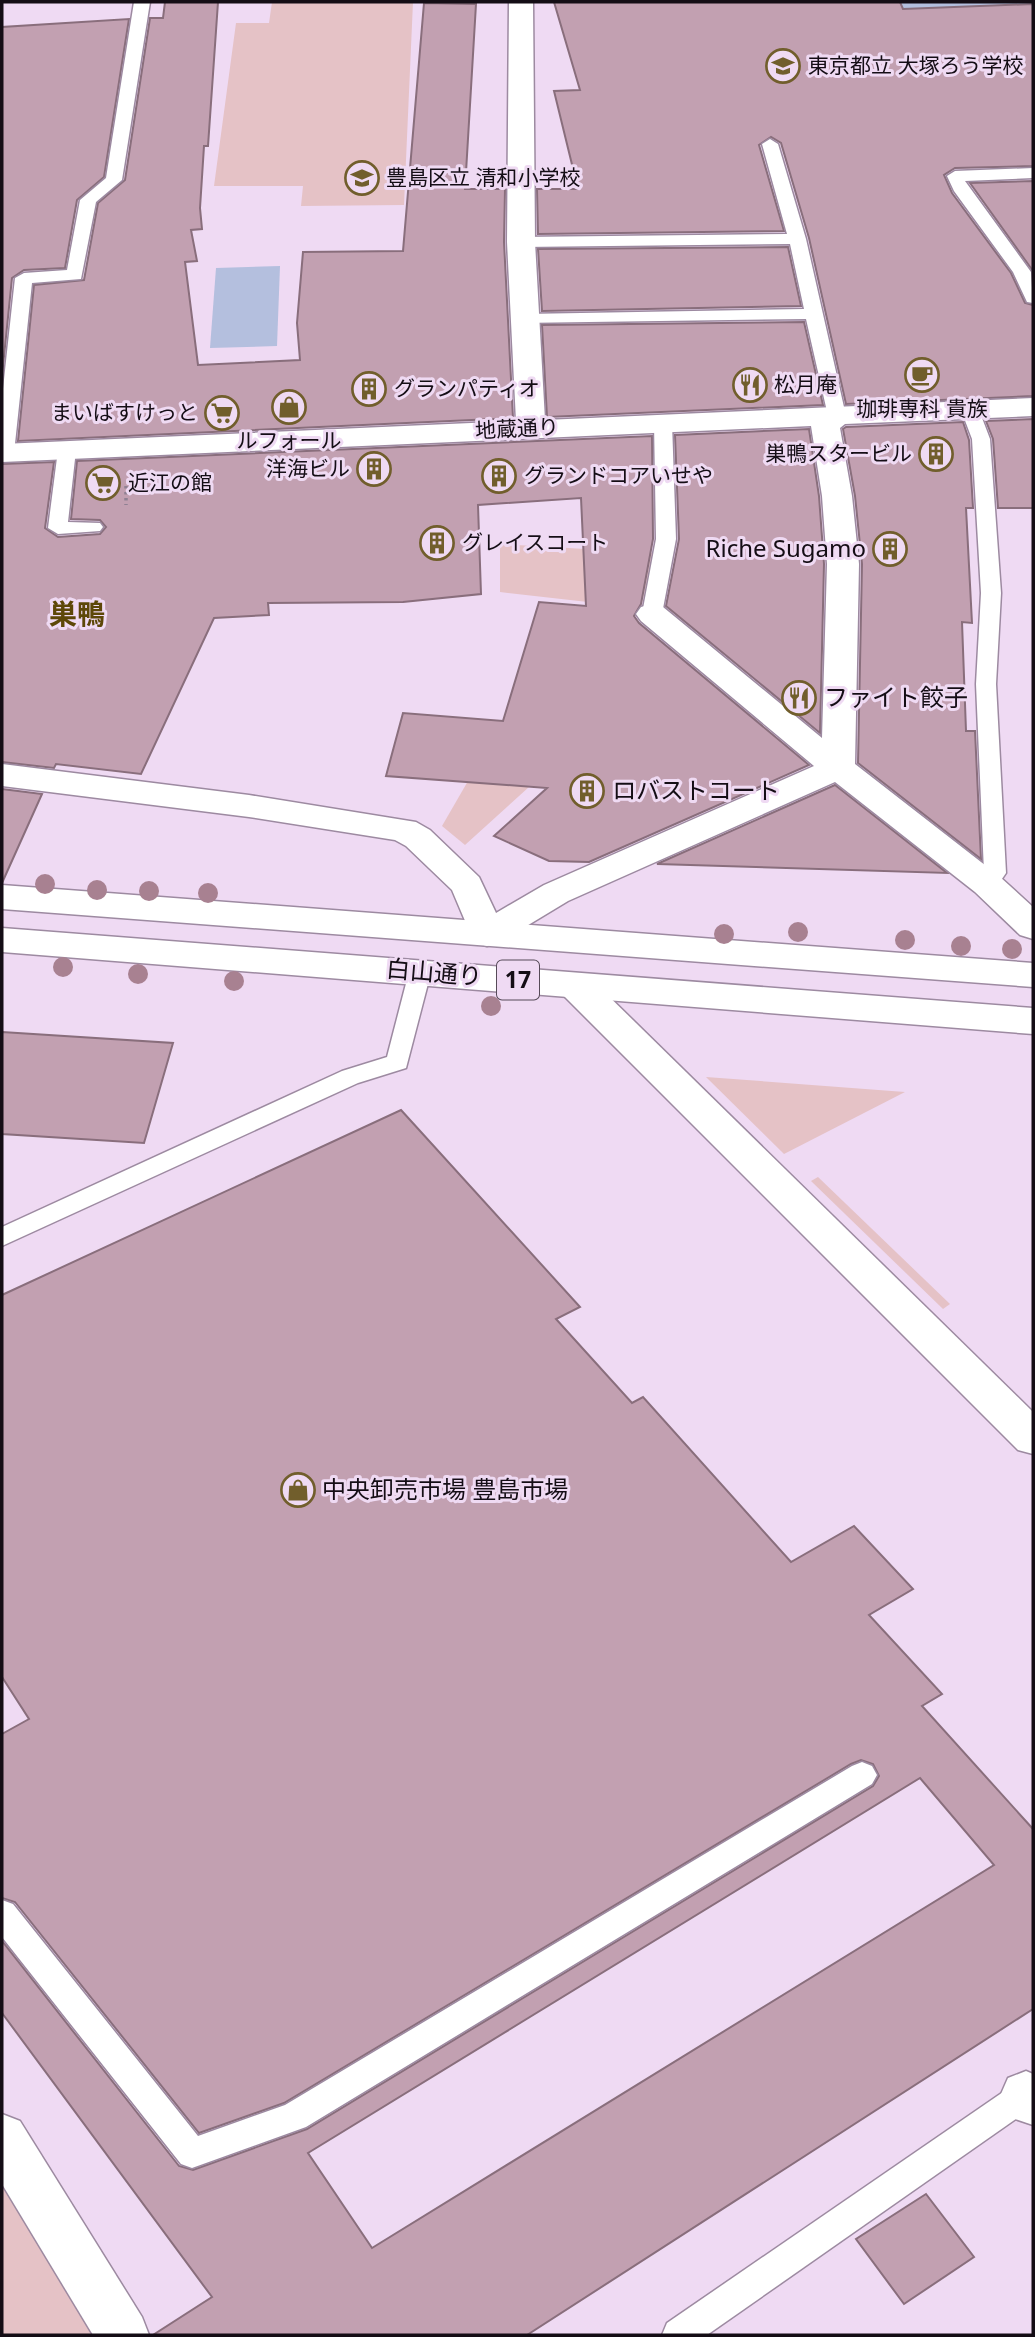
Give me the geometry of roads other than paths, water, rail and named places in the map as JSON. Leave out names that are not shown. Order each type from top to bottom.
[{"type":"main road","points":[[521,2],[521,242],[531,428]]},
{"type":"main road","name":"地蔵通り","points":[[3,453],[1033,407]]},
{"type":"main road","points":[[837,416],[825,426],[837,496],[844,564],[838,768]]},
{"type":"main road","points":[[652,614],[838,768],[987,884],[1033,927]]},
{"type":"main road","points":[[2,775],[249,806],[404,830],[418,838],[467,885],[487,934],[556,893],[838,768]]},
{"type":"main road","name":"白山通り","points":[[2,897],[1033,975]]},
{"type":"main road","name":"白山通り","points":[[2,940],[1033,1021]]},
{"type":"main road","points":[[575,985],[1033,1438]]},
{"type":"main road","points":[[2,2138],[123,2335]]},
{"type":"lane","points":[[3,453],[24,278],[75,275],[88,200],[114,180],[142,2]]},
{"type":"lane","points":[[770,144],[797,239],[837,416]]},
{"type":"lane","points":[[1033,173],[956,176],[960,187],[1022,272],[1033,298]]},
{"type":"lane","points":[[521,242],[797,239]]},
{"type":"lane","points":[[1013,260],[1033,258]]},
{"type":"lane","points":[[525,319],[814,314]]},
{"type":"lane","points":[[970,410],[981,439],[991,593],[986,684],[995,873],[987,884]]},
{"type":"lane","points":[[652,614],[666,539],[663,423]]},
{"type":"lane","points":[[67,450],[58,528],[93,527]]},
{"type":"lane","points":[[2,1237],[350,1077],[398,1062],[420,972]]},
{"type":"lane","points":[[2,1914],[192,2153],[295,2116],[862,1775]]},
{"type":"lane","points":[[679,2335],[1031,2095]]},
{"type":"water","points":[[900,2],[1033,2],[1033,4],[903,9]]},
{"type":"water","points":[[280,266],[277,346],[210,348],[216,268]]},
{"type":"place","name":"東京都立 大塚ろう学校","points":[[783,66]]},
{"type":"place","name":"豊島区立 清和小学校","points":[[362,178]]},
{"type":"place","name":"珈琲専科 貴族","points":[[922,375]]},
{"type":"place","name":"松月庵","points":[[750,385]]},
{"type":"place","name":"グランパティオ","points":[[369,389]]},
{"type":"place","name":"ルフォール","points":[[289,407]]},
{"type":"place","name":"まいばすけっと","points":[[222,413]]},
{"type":"place","name":"巣鴨スタービル","points":[[936,454]]},
{"type":"place","name":"洋海ビル","points":[[374,469]]},
{"type":"place","name":"グランドコアいせや","points":[[499,476]]},
{"type":"place","name":"近江の館","points":[[103,483]]},
{"type":"place","name":"グレイスコート","points":[[437,543]]},
{"type":"place","name":"Riche Sugamo","points":[[890,549]]},
{"type":"place","name":"ファイト餃子","points":[[799,698]]},
{"type":"place","name":"ロバストコート","points":[[587,791]]},
{"type":"place","name":"中央卸売市場 豊島市場","points":[[298,1490]]},
{"type":"district","name":"巣鴨","points":[[77,614]]}]
